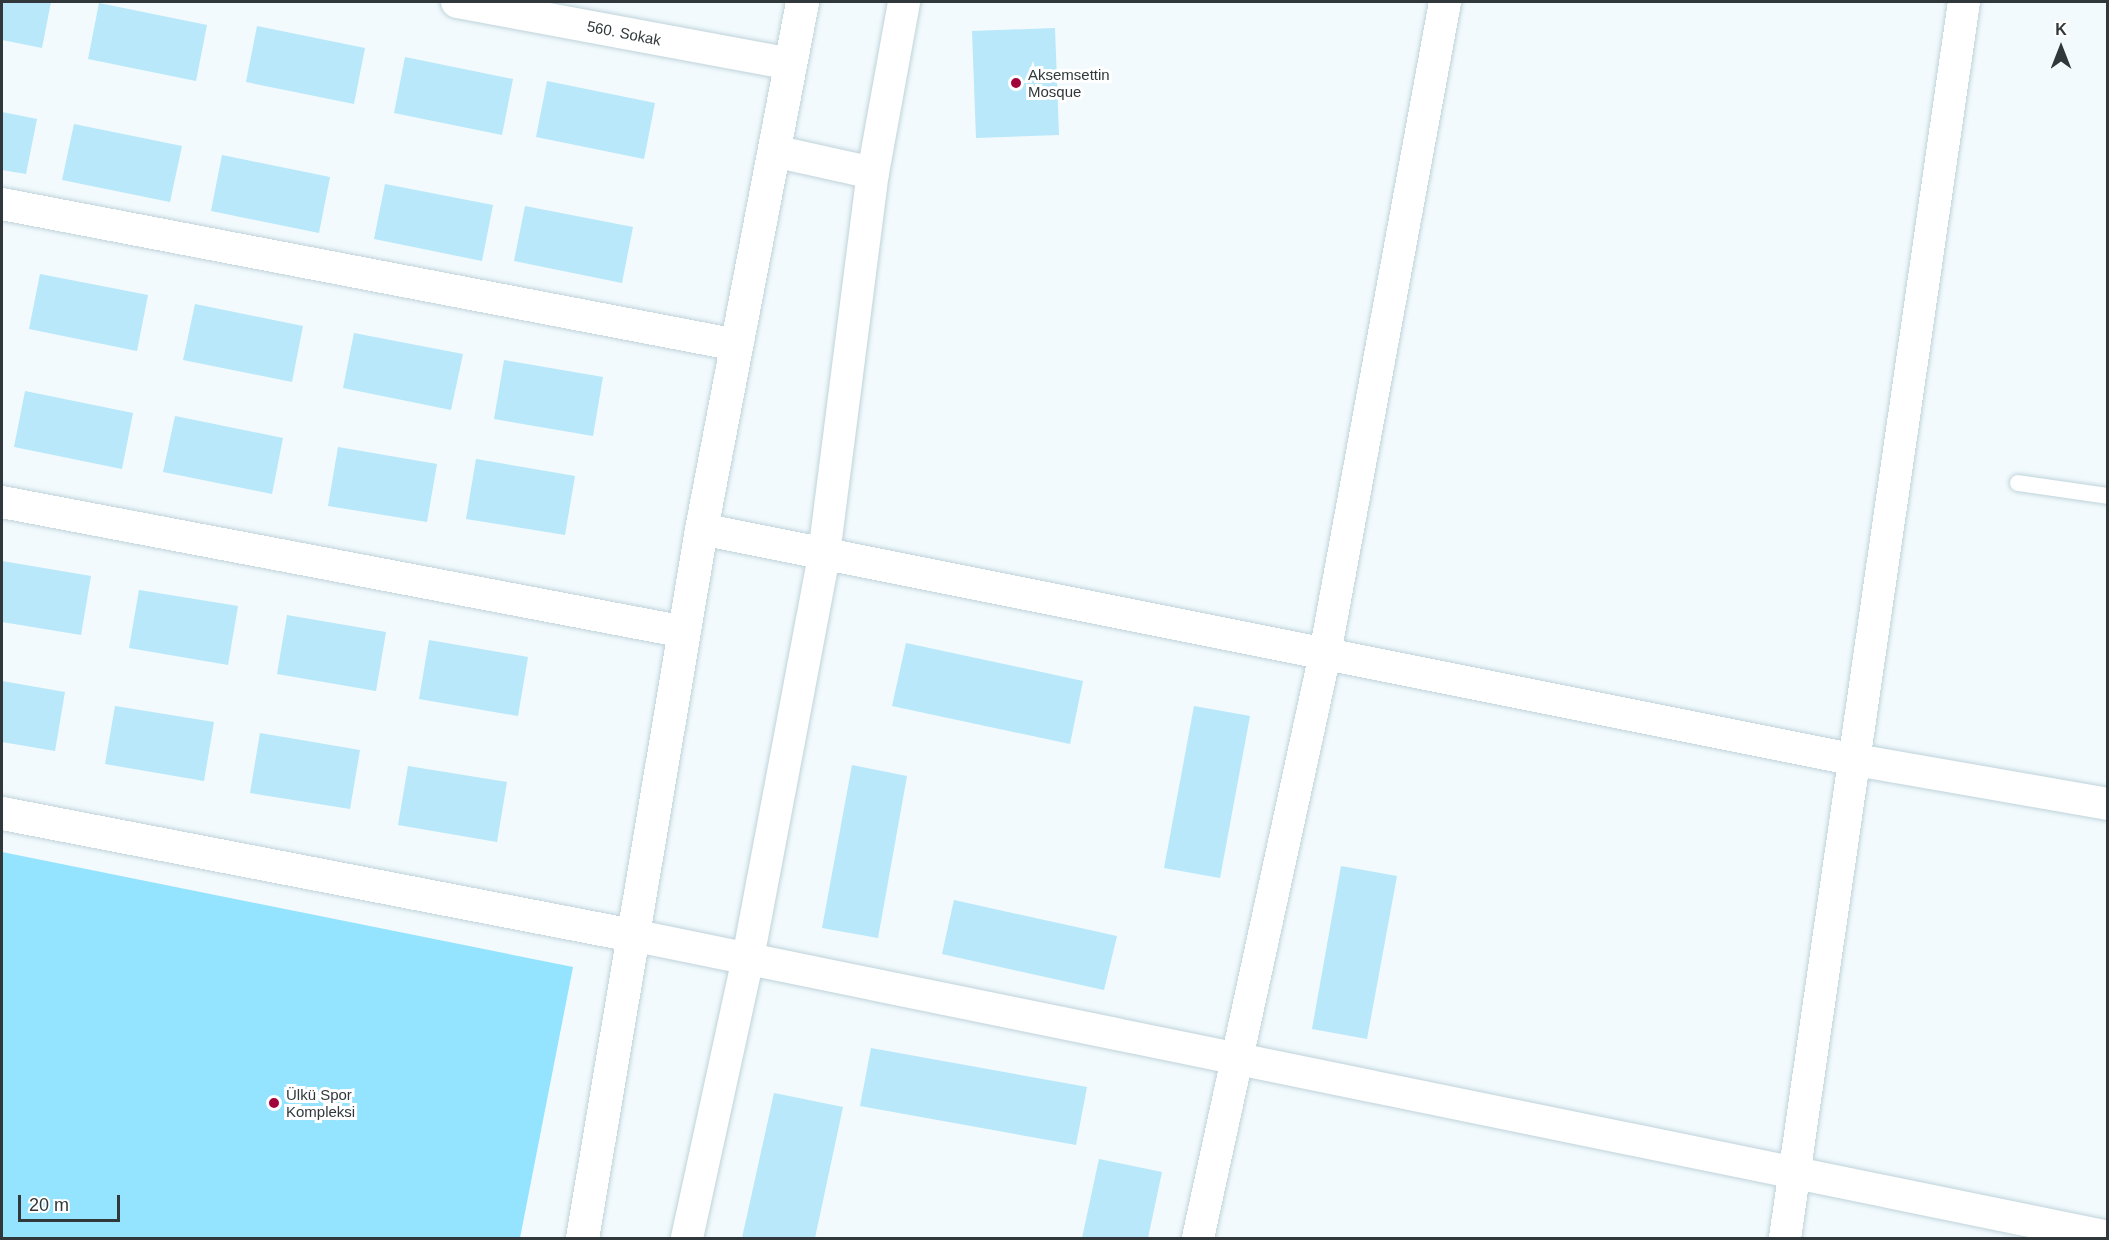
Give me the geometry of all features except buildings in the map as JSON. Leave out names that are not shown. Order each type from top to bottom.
[{"type":"street","name":"560. Sokak","points":[[457,2],[790,64]]},
{"type":"street","points":[[582,1239],[701,529],[802,2]]},
{"type":"street","points":[[687,1239],[748,958],[824,554],[873,173],[904,2]]},
{"type":"street","points":[[1198,1239],[1240,1057],[1325,654],[1445,2]]},
{"type":"street","points":[[1785,1239],[1964,2]]},
{"type":"street","points":[[774,151],[873,173]]},
{"type":"street","points":[[2,204],[737,345]]},
{"type":"street","points":[[2,502],[684,632]]},
{"type":"street","points":[[701,529],[1856,760],[2108,804]]},
{"type":"street","points":[[2,813],[632,935],[1240,1057],[2108,1237]]},
{"type":"lane","points":[[2018,483],[2108,496]]},
{"type":"shaded area","name":"Ülkü Spor Kompleksi","points":[[2,852],[573,967],[520,1238],[2,1238]]},
{"type":"place","name":"Aksemsettin Mosque","points":[[1016,83]]},
{"type":"place","name":"Ülkü Spor Kompleksi","points":[[274,1103]]}]
